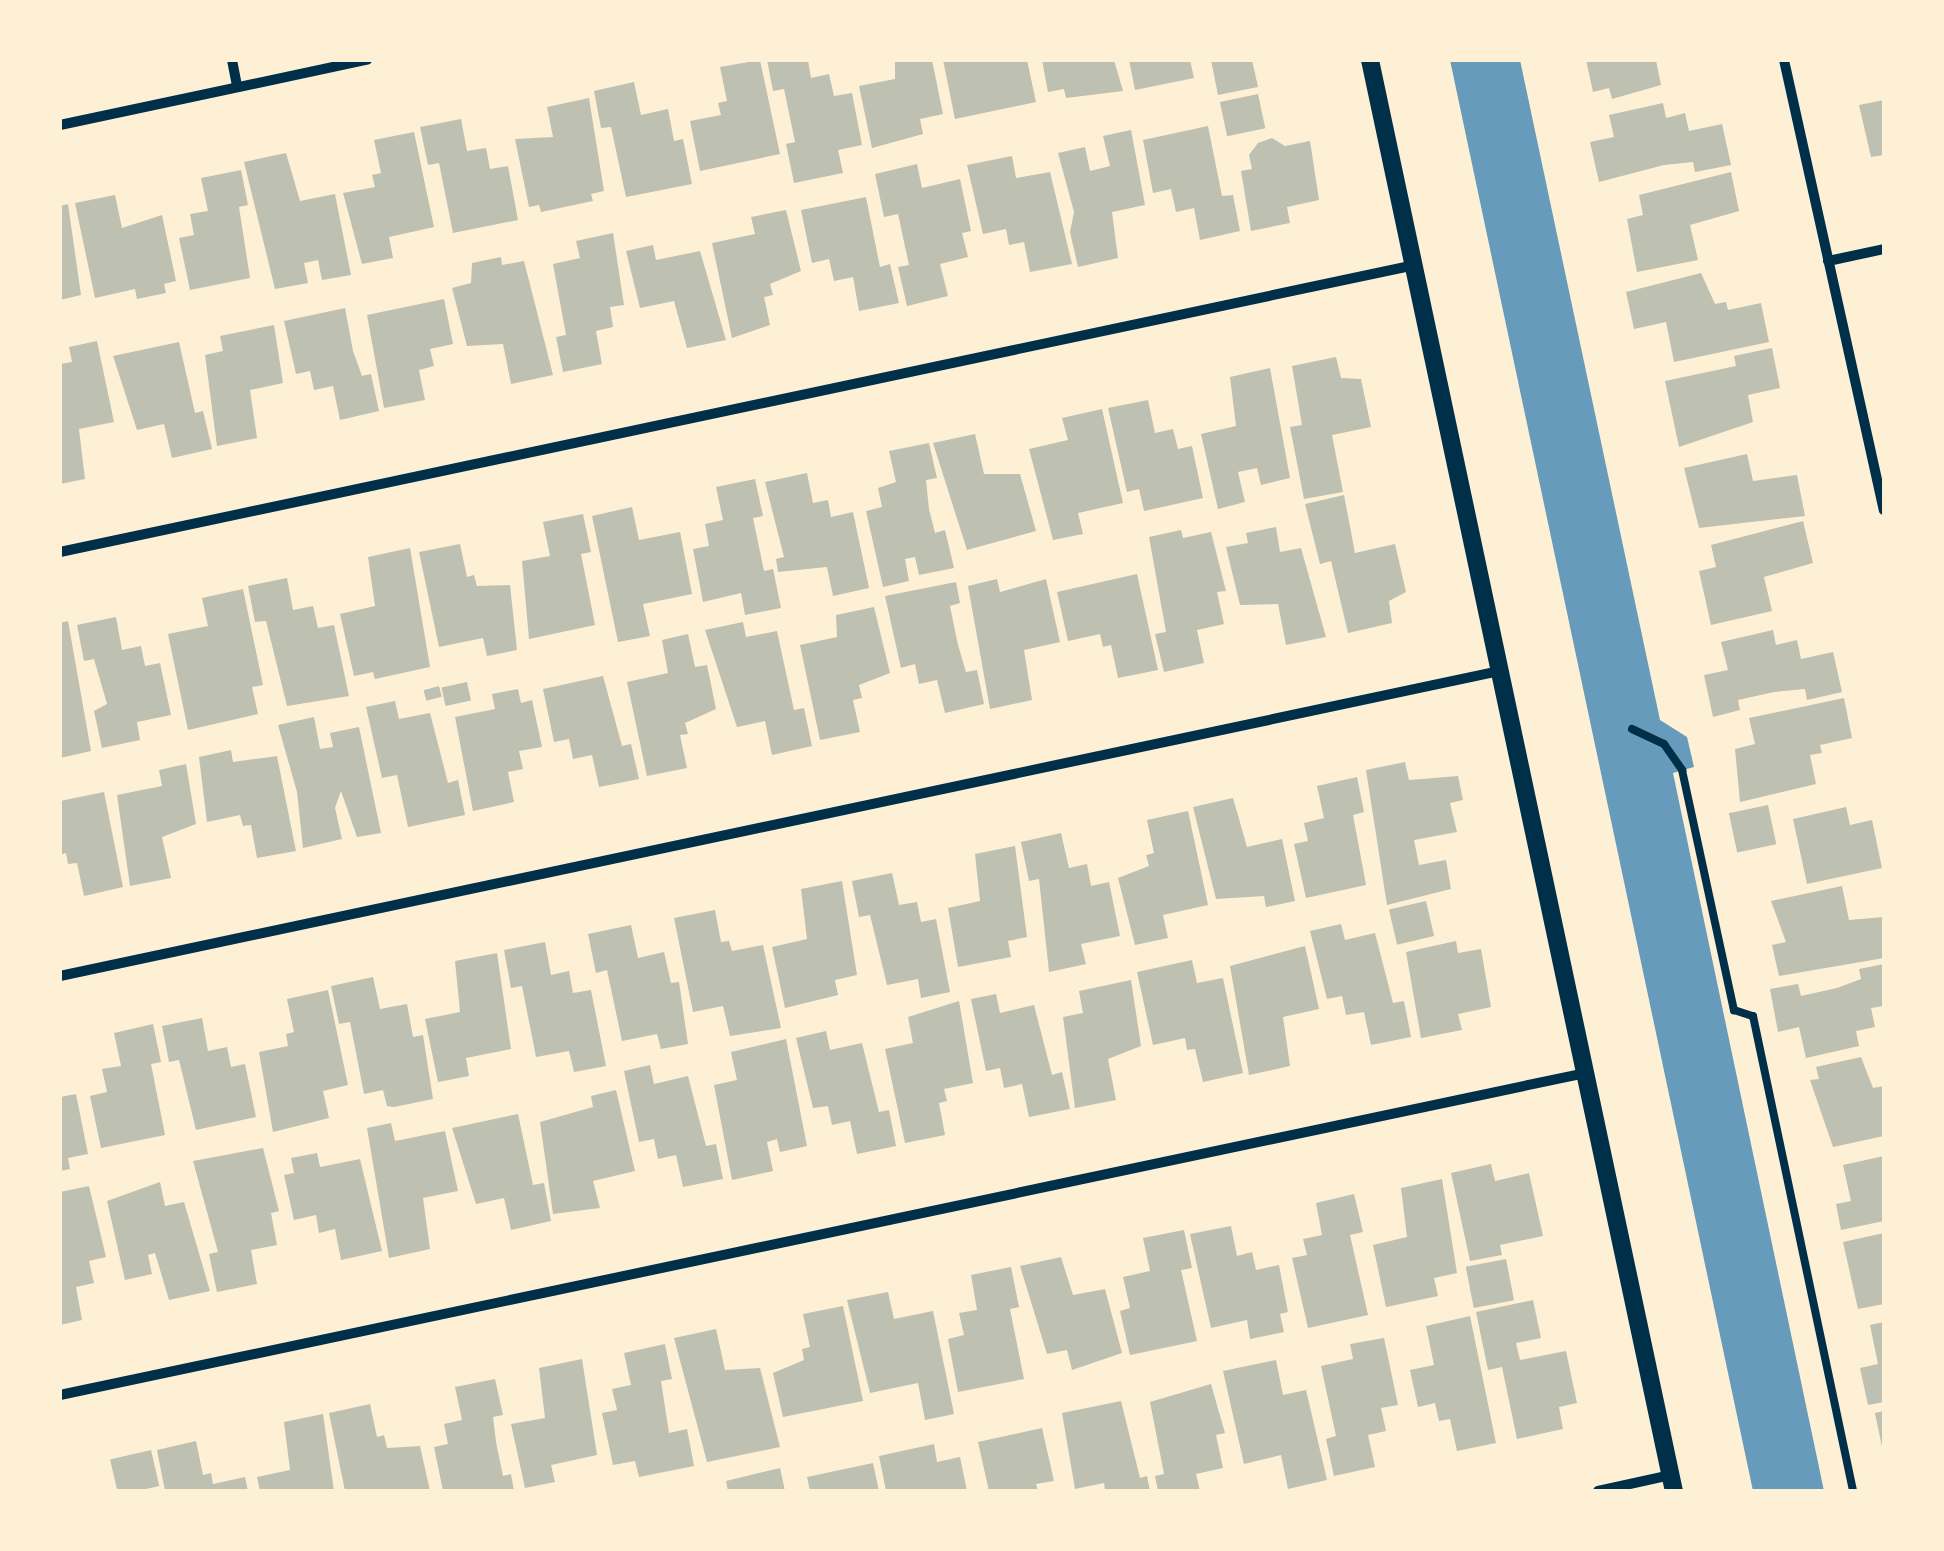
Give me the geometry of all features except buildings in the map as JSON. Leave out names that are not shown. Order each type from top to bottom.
[{"type":"street","points":[[232,60],[237,86]]},
{"type":"street","points":[[60,125],[368,60]]},
{"type":"street","points":[[1370,60],[1672,1483],[1598,1491]]},
{"type":"street","points":[[1784,60],[1884,510]]},
{"type":"street","points":[[1828,261],[1884,249]]},
{"type":"street","points":[[60,552],[1416,265]]},
{"type":"street","points":[[60,976],[1500,671]]},
{"type":"street","points":[[60,1396],[1586,1073]]},
{"type":"lane","points":[[1632,729],[1664,744],[1682,770],[1734,1010],[1754,1016],[1853,1491]]},
{"type":"water","points":[[1450,60],[1520,60],[1660,720],[1687,737],[1694,767],[1673,773],[1824,1491],[1753,1491]]}]
